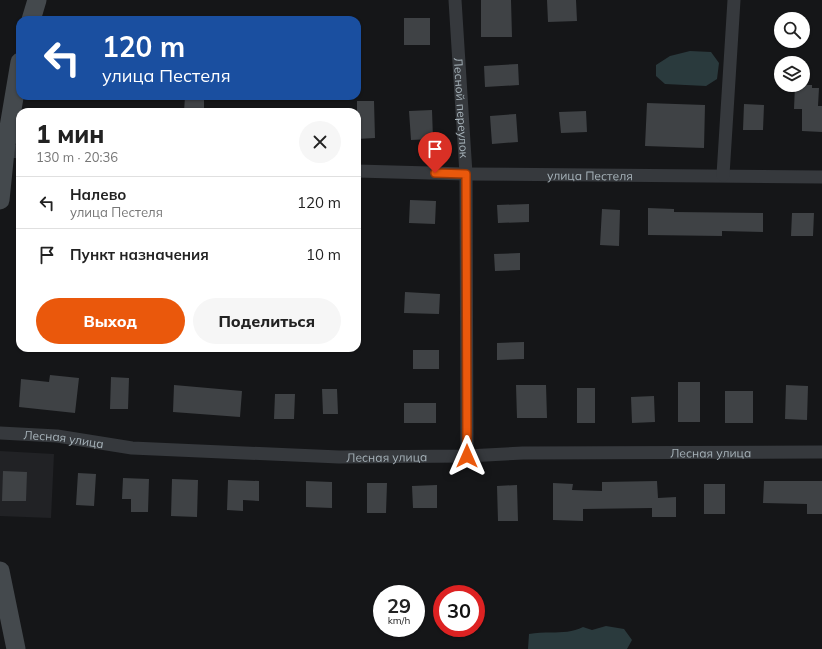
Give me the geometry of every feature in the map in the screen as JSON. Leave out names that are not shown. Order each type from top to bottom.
[{"type":"main road","points":[[32,16],[37,0]]},
{"type":"main road","points":[[0,200],[16,92]]},
{"type":"main road","points":[[0,571],[16,649]]},
{"type":"street","name":"Лесной переулок","points":[[455,0],[466,174],[467,456]]},
{"type":"street","points":[[724,175],[734,0]]},
{"type":"street","name":"улица Пестеля","points":[[361,171],[466,174],[822,177]]},
{"type":"street","name":"Лесная улица","points":[[0,433],[57,436],[140,448],[339,457],[467,456],[523,453],[822,452]]},
{"type":"shaded area","points":[[690,51],[711,52],[719,63],[717,79],[706,86],[665,84],[656,76],[656,65],[670,56]]},
{"type":"shaded area","points":[[0,451],[54,454],[51,518],[0,516]]},
{"type":"shaded area","points":[[606,626],[624,629],[632,640],[627,649],[528,649],[529,634],[563,632],[577,630],[583,627],[592,630]]},
{"type":"building","points":[[481,0],[511,0],[512,37],[481,37]]},
{"type":"building","points":[[547,0],[576,0],[577,21],[548,22]]},
{"type":"building","points":[[404,18],[430,18],[430,45],[404,45]]},
{"type":"building","points":[[518,64],[519,85],[485,87],[484,66]]},
{"type":"building","points":[[810,85],[812,85],[812,88],[819,88],[818,106],[822,106],[822,132],[802,131],[802,109],[794,109],[795,92],[810,92]]},
{"type":"building","points":[[185,100],[204,100],[204,108],[184,108]]},
{"type":"building","points":[[357,101],[374,101],[375,138],[361,139],[361,108],[357,108]]},
{"type":"building","points":[[647,103],[705,105],[704,148],[645,146]]},
{"type":"building","points":[[744,104],[764,105],[763,130],[743,130]]},
{"type":"building","points":[[432,110],[433,139],[411,140],[409,111]]},
{"type":"building","points":[[586,111],[587,132],[561,133],[559,112]]},
{"type":"building","points":[[516,114],[518,142],[492,144],[490,116]]},
{"type":"building","points":[[410,200],[436,201],[435,224],[409,223]]},
{"type":"building","points":[[529,204],[529,222],[498,223],[497,205]]},
{"type":"building","points":[[648,208],[674,209],[674,212],[763,213],[763,232],[722,231],[722,236],[648,235]]},
{"type":"building","points":[[602,209],[620,210],[619,246],[600,245]]},
{"type":"building","points":[[792,213],[814,213],[813,236],[791,236]]},
{"type":"building","points":[[520,253],[520,270],[495,271],[494,254]]},
{"type":"building","points":[[405,292],[440,294],[439,314],[404,313]]},
{"type":"building","points":[[524,342],[524,359],[497,360],[497,343]]},
{"type":"building","points":[[413,350],[439,350],[439,369],[413,369]]},
{"type":"building","points":[[50,375],[79,378],[75,413],[19,407],[21,379],[49,382]]},
{"type":"building","points":[[111,377],[129,378],[128,409],[110,409]]},
{"type":"building","points":[[678,382],[700,382],[700,422],[678,422]]},
{"type":"building","points":[[174,385],[242,391],[240,417],[173,412]]},
{"type":"building","points":[[516,385],[546,385],[547,418],[517,418]]},
{"type":"building","points":[[786,385],[808,386],[807,420],[785,419]]},
{"type":"building","points":[[577,388],[595,388],[595,423],[577,423]]},
{"type":"building","points":[[322,389],[337,389],[338,414],[323,414]]},
{"type":"building","points":[[725,391],[753,391],[753,423],[725,423]]},
{"type":"building","points":[[275,394],[295,394],[294,419],[274,419]]},
{"type":"building","points":[[654,396],[655,422],[632,423],[631,397]]},
{"type":"building","points":[[404,403],[436,403],[436,423],[404,423]]},
{"type":"building","points":[[3,471],[27,472],[26,501],[2,501]]},
{"type":"building","points":[[78,473],[96,474],[94,506],[76,505]]},
{"type":"building","points":[[123,478],[149,479],[148,512],[131,512],[131,499],[122,499]]},
{"type":"building","points":[[172,479],[198,480],[197,517],[171,516]]},
{"type":"building","points":[[228,480],[259,481],[259,501],[243,500],[243,511],[227,510]]},
{"type":"building","points":[[306,481],[332,482],[332,508],[306,507]]},
{"type":"building","points":[[657,481],[658,498],[676,497],[676,517],[652,517],[652,508],[583,509],[583,521],[553,520],[553,483],[573,484],[572,490],[602,491],[602,482]]},
{"type":"building","points":[[764,481],[822,481],[822,514],[807,514],[807,504],[763,503]]},
{"type":"building","points":[[367,483],[387,483],[386,513],[367,513]]},
{"type":"building","points":[[704,484],[725,484],[725,514],[704,514]]},
{"type":"building","points":[[437,485],[437,508],[413,508],[412,486]]},
{"type":"building","points":[[517,485],[518,521],[498,521],[497,486]]},
{"type":"route","points":[[435,173],[466,174],[467,456]]}]
